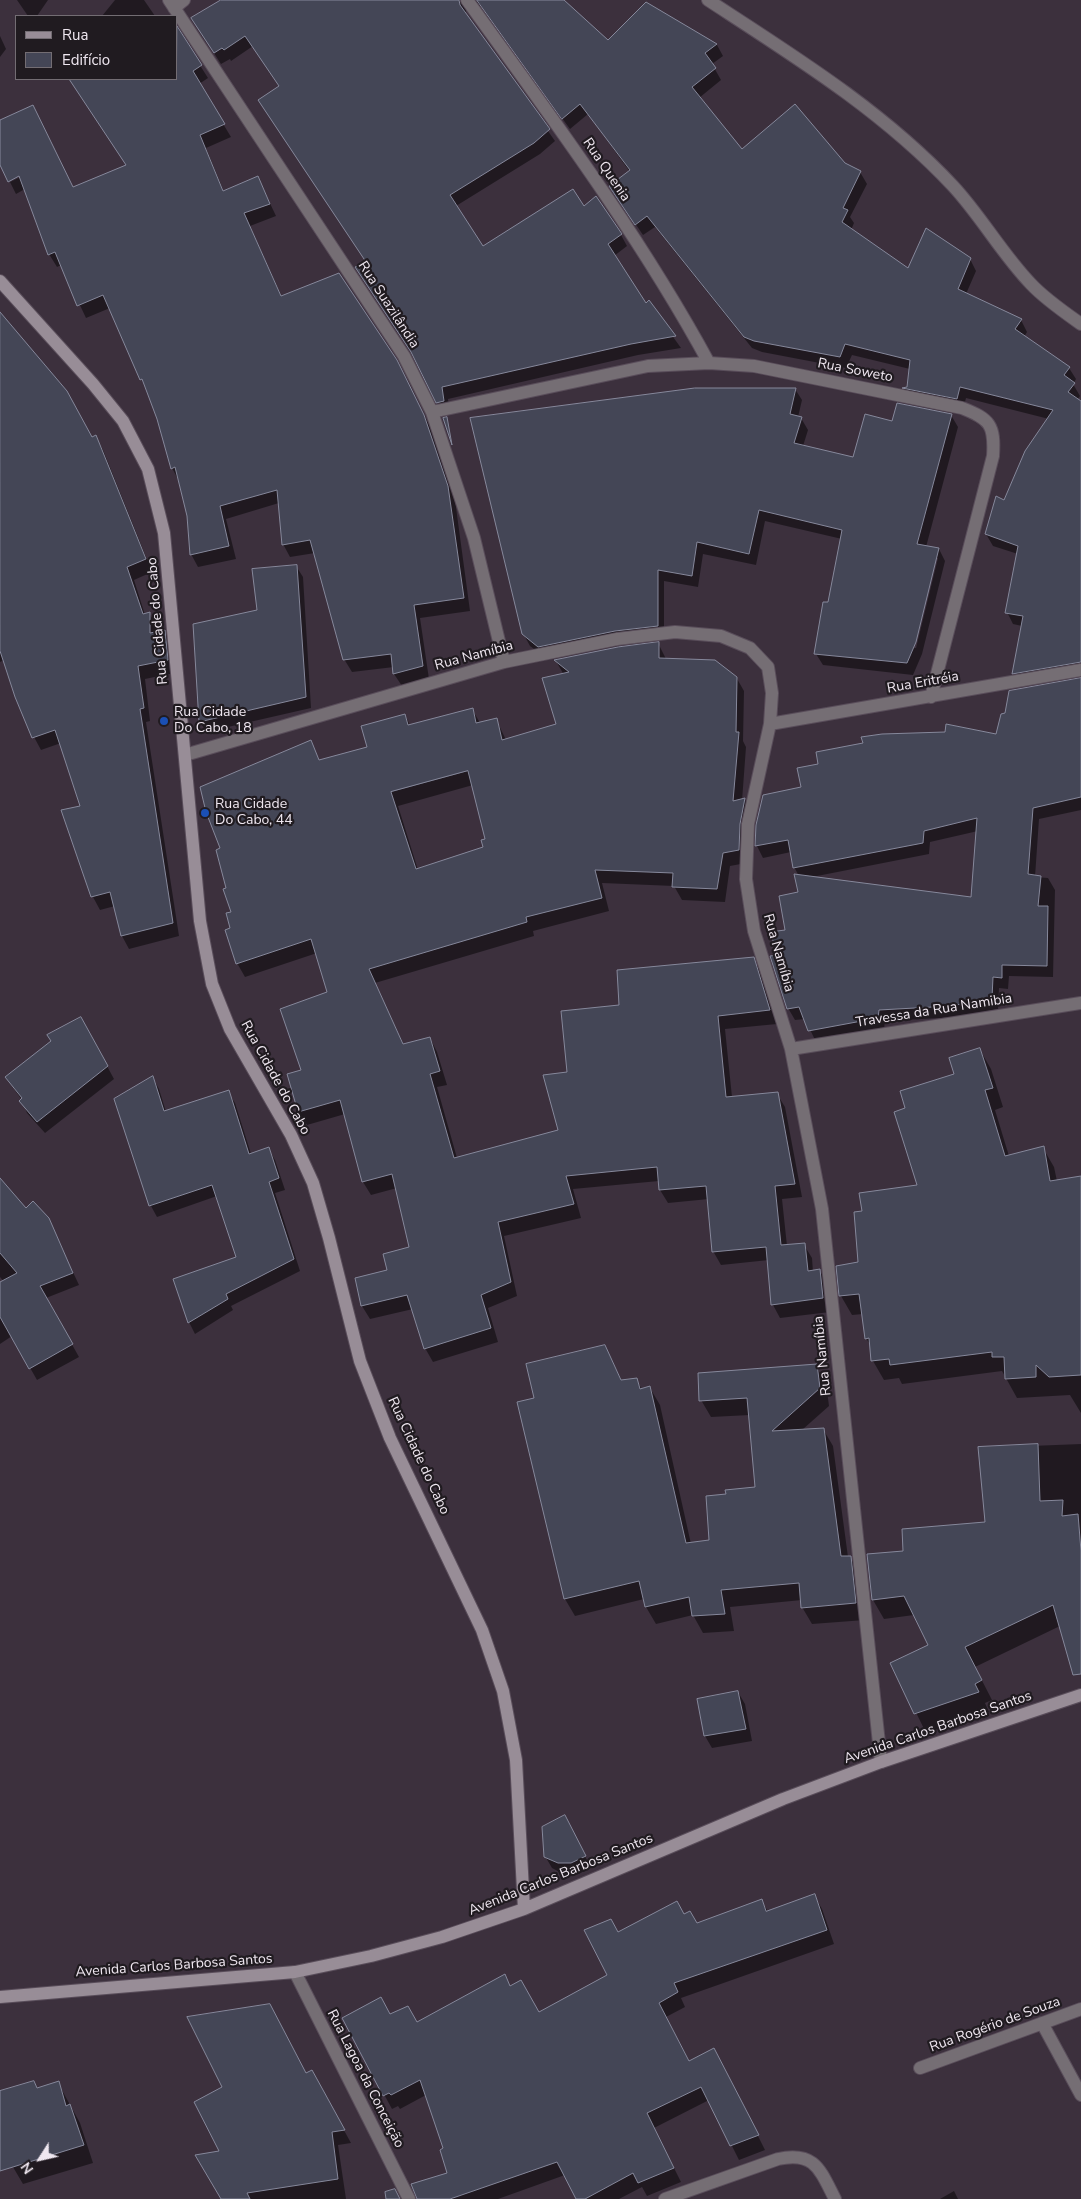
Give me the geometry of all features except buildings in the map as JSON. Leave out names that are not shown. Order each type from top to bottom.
[{"type":"street","name":"Rua Quenia","points":[[468,0],[631,233],[681,312],[709,364]]},
{"type":"street","points":[[708,0],[808,65],[899,134],[953,186],[1030,284],[1081,324]]},
{"type":"street","name":"Rua Suazilândia","points":[[176,3],[404,356],[432,412],[474,538],[504,662]]},
{"type":"street","name":"Rua Cidade do Cabo","points":[[0,281],[93,384],[123,421],[148,469],[164,533],[200,921],[212,984],[230,1029],[291,1135],[314,1183],[360,1361],[390,1438],[482,1630],[503,1691],[516,1760],[524,1909]]},
{"type":"street","name":"Rua Soweto","points":[[432,412],[648,366],[709,364],[754,366],[962,408],[982,416],[992,426],[994,436],[993,456],[930,697]]},
{"type":"street","name":"Rua Namíbia","points":[[185,755],[504,662],[627,638],[675,632],[721,636],[750,648],[768,667],[772,693],[770,724],[748,824],[746,879],[754,931],[791,1049],[822,1209],[881,1762]]},
{"type":"street","name":"Rua Eritréia","points":[[770,724],[1081,670]]},
{"type":"street","name":"Travessa da Rua Namibia","points":[[791,1049],[1081,1003]]},
{"type":"street","name":"Avenida Carlos Barbosa Santos","points":[[0,1997],[295,1972],[371,1956],[442,1937],[524,1909],[783,1799],[881,1762],[1081,1695]]},
{"type":"street","name":"Rua Lagoa da Conceição","points":[[295,1972],[409,2199]]},
{"type":"street","name":"Rua Rogério de Souza","points":[[920,2068],[1081,2009]]},
{"type":"street","points":[[1042,2023],[1081,2095]]},
{"type":"street","points":[[665,2199],[778,2159],[793,2156],[806,2158],[814,2163],[835,2199]]},
{"type":"place","name":"Rua Cidade Do Cabo, 18","points":[[164,721]]},
{"type":"place","name":"Rua Cidade Do Cabo, 44","points":[[205,813]]}]
